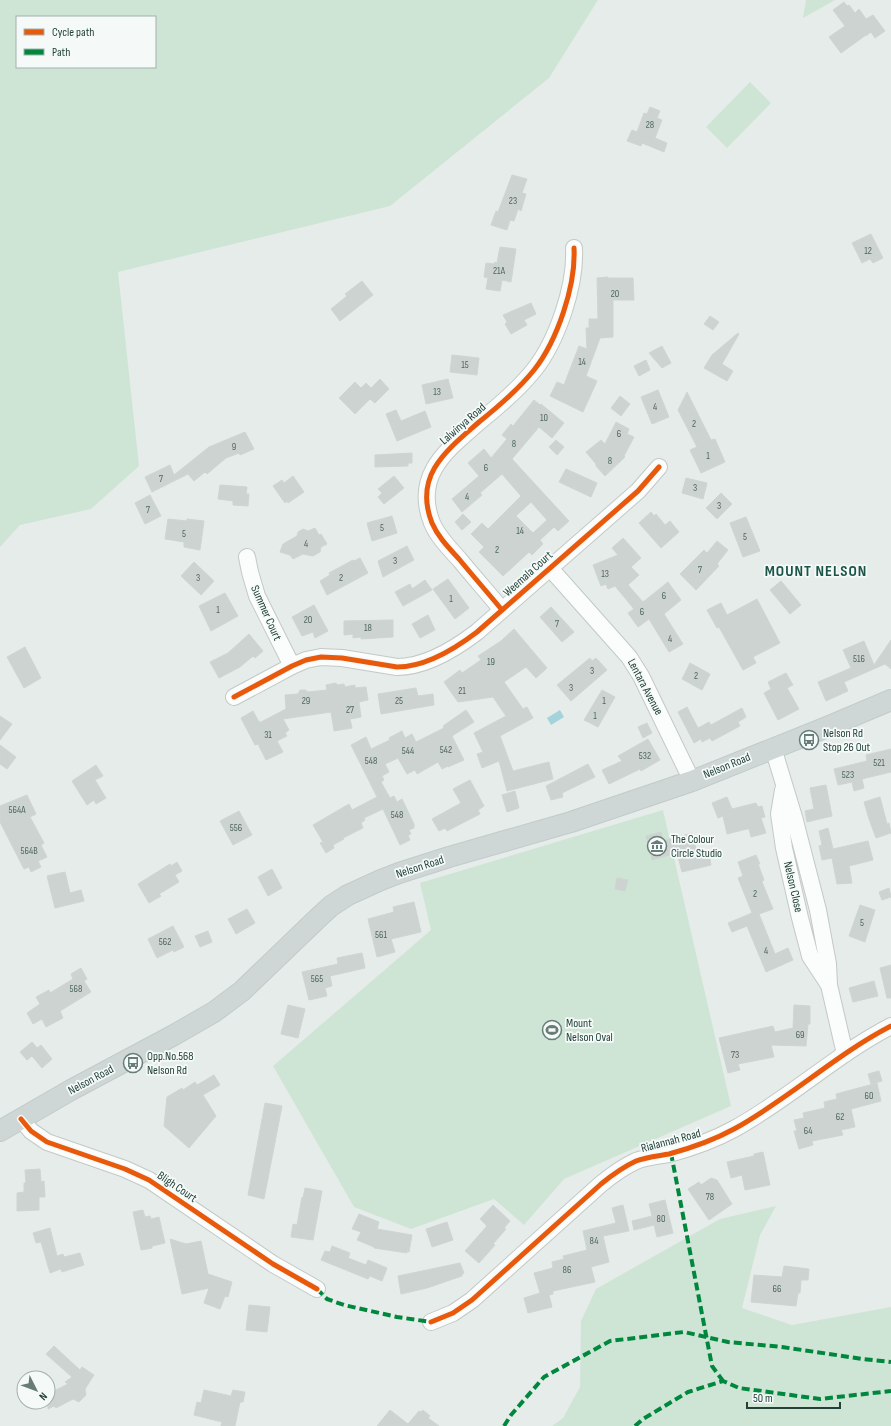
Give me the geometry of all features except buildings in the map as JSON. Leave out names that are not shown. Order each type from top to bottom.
[{"type":"main road","name":"Nelson Road","points":[[0,1131],[71,1090],[221,1008],[242,991],[331,906],[348,895],[399,873],[571,822],[692,781],[891,700]]},
{"type":"street","name":"Lalwinya Road","points":[[502,610],[437,533],[429,514],[427,493],[429,482],[432,471],[444,454],[514,392],[530,375],[544,356],[557,330],[571,284],[575,263],[574,248]]},
{"type":"street","name":"Weemala Court","points":[[234,697],[306,660],[321,657],[332,657],[397,667],[407,667],[457,646],[477,632],[638,491],[659,467]]},
{"type":"street","name":"Summer Court","points":[[247,557],[257,596],[292,666]]},
{"type":"street","name":"Lentara Avenue","points":[[550,567],[629,656],[641,676],[692,781]]},
{"type":"street","name":"Nelson Close","points":[[773,748],[784,784],[779,814],[784,848],[810,956],[829,985],[845,1054]]},
{"type":"street","name":"Rialannah Road","points":[[431,1322],[453,1313],[472,1300],[601,1184],[618,1171],[637,1161],[708,1142],[734,1129],[772,1107],[845,1054],[877,1033],[891,1026]]},
{"type":"street","name":"Bligh Court","points":[[21,1119],[31,1131],[47,1142],[124,1169],[149,1180],[273,1264],[317,1289]]},
{"type":"green space","points":[[0,0],[598,0],[549,78],[390,206],[118,272],[139,466],[91,509],[20,525],[0,547]]},
{"type":"green space","points":[[806,0],[835,0],[803,18]]},
{"type":"green space","points":[[750,82],[771,103],[727,148],[706,127]]},
{"type":"green space","points":[[663,810],[731,1106],[564,1179],[524,1225],[494,1199],[411,1229],[354,1207],[273,1066],[431,930],[420,883]]},
{"type":"green space","points":[[776,1206],[760,1235],[742,1308],[792,1325],[891,1307],[891,1426],[552,1426],[563,1418],[580,1387],[581,1321],[596,1289],[720,1219]]},
{"type":"water","points":[[560,710],[564,717],[551,725],[547,718]]},
{"type":"marked path","points":[[671,1153],[712,1366],[723,1381]]},
{"type":"marked path","points":[[317,1289],[327,1299],[344,1305],[397,1317],[431,1322]]},
{"type":"marked path","points":[[504,1426],[511,1415],[544,1377],[610,1341],[684,1332],[728,1342],[782,1347],[891,1362]]},
{"type":"marked path","points":[[635,1426],[643,1419],[688,1392],[723,1381],[739,1388],[820,1399],[891,1391]]},
{"type":"cycle path","points":[[502,610],[437,533],[432,523],[427,506],[427,491],[430,477],[436,465],[445,454],[467,432],[515,391],[534,370],[542,358],[557,329],[568,296],[572,279],[574,248]]},
{"type":"cycle path","points":[[234,697],[292,666],[306,660],[321,657],[342,658],[397,667],[418,664],[440,656],[477,632],[638,491],[659,467]]},
{"type":"cycle path","points":[[431,1322],[453,1313],[472,1300],[613,1174],[631,1163],[669,1154],[694,1146],[734,1129],[774,1104],[831,1063],[891,1026]]},
{"type":"cycle path","points":[[21,1119],[31,1131],[47,1142],[125,1169],[149,1180],[273,1264],[317,1289]]},
{"type":"place","name":"Nelson Rd Stop 26 Out","points":[[809,740]]},
{"type":"place","name":"The Colour Circle Studio","points":[[657,846]]},
{"type":"place","name":"Mount Nelson Oval","points":[[552,1030]]},
{"type":"place","name":"Opp.No.568 Nelson Rd","points":[[133,1063]]},
{"type":"district","name":"MOUNT NELSON","points":[[816,571]]}]
